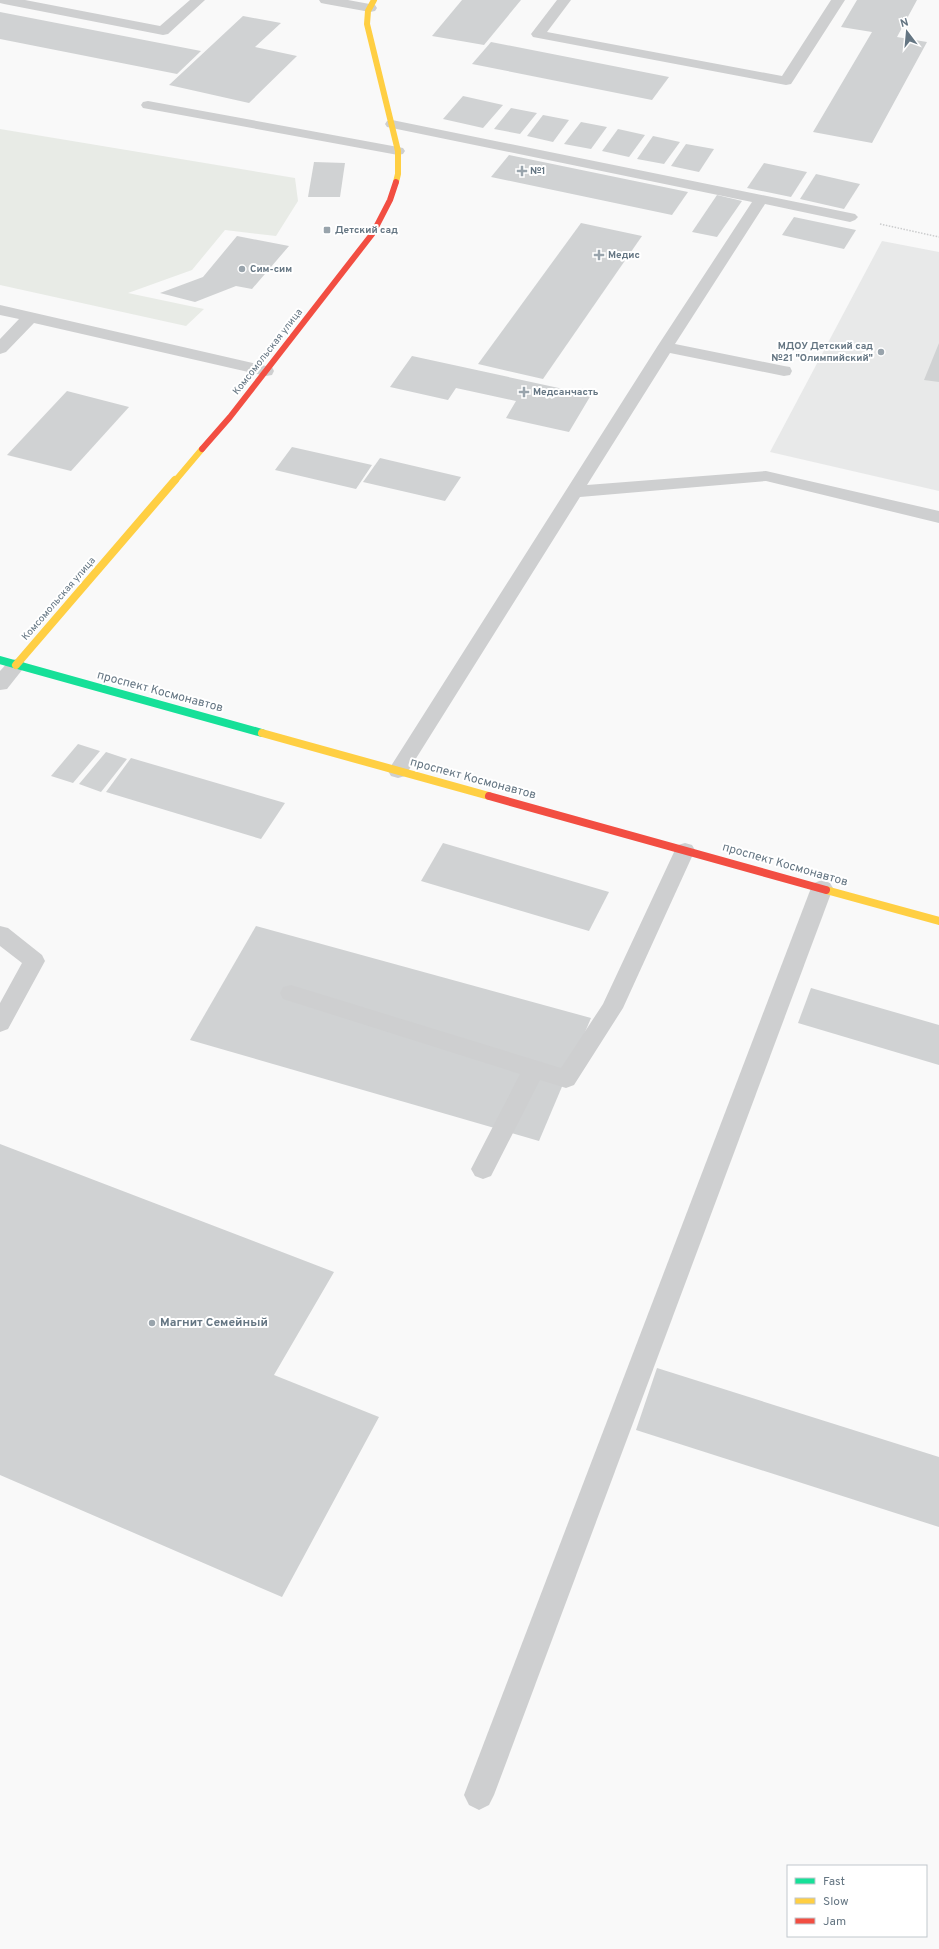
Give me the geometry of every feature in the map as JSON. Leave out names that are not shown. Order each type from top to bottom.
[{"type":"street","name":"Комсомольская улица","points":[[8,663],[230,417],[372,233],[390,200],[398,174],[398,151],[370,42],[367,24],[372,4]]},
{"type":"street","name":"проспект Космонавтов","points":[[8,663],[939,921]]},
{"type":"lane","points":[[4,0],[163,31],[198,0]]},
{"type":"lane","points":[[326,0],[372,4]]},
{"type":"lane","points":[[564,0],[538,34],[786,81],[838,0]]},
{"type":"lane","points":[[148,105],[398,151]]},
{"type":"lane","points":[[392,124],[850,217]]},
{"type":"lane","points":[[398,770],[665,347],[761,199]]},
{"type":"lane","points":[[0,310],[266,371]]},
{"type":"lane","points":[[0,349],[30,318]]},
{"type":"lane","points":[[665,347],[784,372]]},
{"type":"lane","points":[[574,492],[766,476],[939,517]]},
{"type":"lane","points":[[0,684],[8,663]]},
{"type":"lane","points":[[291,993],[566,1079],[612,1008],[685,850]]},
{"type":"lane","points":[[479,1795],[822,888]]},
{"type":"lane","points":[[0,934],[34,961],[0,1023]]},
{"type":"lane","points":[[483,1169],[534,1069]]},
{"type":"path","points":[[850,217],[939,237]]},
{"type":"shaded area","points":[[0,129],[295,178],[298,201],[276,236],[225,230],[192,270],[128,293],[204,309],[186,326],[0,285]]},
{"type":"shaded area","name":"МДОУ Детский сад №21 \"Олимпийский\"","points":[[882,241],[939,252],[939,491],[770,452]]},
{"type":"building","points":[[462,0],[521,0],[484,45],[432,36]]},
{"type":"building","points":[[857,0],[917,0],[897,37],[927,42],[872,143],[813,132],[872,32],[841,27]]},
{"type":"building","points":[[0,12],[201,51],[177,74],[0,39]]},
{"type":"building","points":[[243,16],[281,23],[255,47],[297,56],[249,103],[169,85]]},
{"type":"building","points":[[491,42],[669,77],[652,100],[472,64]]},
{"type":"building","points":[[463,96],[503,105],[483,128],[443,119]]},
{"type":"building","points":[[511,108],[537,113],[520,134],[494,129]]},
{"type":"building","points":[[543,115],[569,120],[553,142],[527,136]]},
{"type":"building","points":[[581,122],[607,127],[591,149],[564,144]]},
{"type":"building","points":[[618,129],[645,135],[629,157],[602,151]]},
{"type":"building","points":[[653,136],[680,142],[664,164],[637,159]]},
{"type":"building","points":[[686,144],[714,149],[699,172],[671,166]]},
{"type":"building","points":[[509,155],[688,192],[672,215],[491,177]]},
{"type":"building","points":[[314,162],[345,163],[340,197],[308,197]]},
{"type":"building","points":[[764,163],[807,172],[791,197],[747,188]]},
{"type":"building","points":[[816,174],[860,184],[844,209],[800,199]]},
{"type":"building","points":[[717,195],[742,201],[717,237],[692,232]]},
{"type":"building","points":[[794,217],[856,230],[844,249],[782,235]]},
{"type":"building","points":[[581,223],[642,236],[543,379],[478,364]]},
{"type":"building","points":[[237,236],[289,246],[252,289],[236,286],[195,302],[160,293],[203,277]]},
{"type":"building","points":[[939,343],[939,382],[924,380]]},
{"type":"building","name":"Медсанчасть","points":[[412,356],[591,395],[569,432],[506,418],[516,401],[456,388],[448,400],[390,387]]},
{"type":"building","points":[[67,391],[129,407],[71,471],[7,455]]},
{"type":"building","points":[[292,447],[372,465],[356,489],[275,470]]},
{"type":"building","points":[[380,458],[461,477],[445,501],[363,482]]},
{"type":"building","points":[[78,744],[100,751],[73,783],[51,776]]},
{"type":"building","points":[[106,752],[127,759],[101,792],[79,784]]},
{"type":"building","points":[[131,758],[285,803],[261,839],[106,792]]},
{"type":"building","points":[[443,843],[609,892],[589,931],[421,881]]},
{"type":"building","points":[[256,926],[591,1018],[539,1141],[190,1040]]},
{"type":"building","points":[[811,988],[939,1025],[939,1065],[798,1023]]},
{"type":"building","name":"Магнит Семейный","points":[[0,1144],[334,1272],[274,1375],[379,1417],[282,1597],[0,1475]]},
{"type":"building","points":[[657,1368],[939,1457],[939,1527],[636,1430]]},
{"type":"traffic: fast","points":[[0,660],[262,733]]},
{"type":"traffic: slow","points":[[374,0],[368,11],[367,24],[398,151],[398,174],[396,182]]},
{"type":"traffic: slow","points":[[16,665],[202,449]]},
{"type":"traffic: slow","points":[[262,733],[489,796]]},
{"type":"traffic: slow","points":[[826,890],[939,921]]},
{"type":"traffic: jam","points":[[202,449],[230,417],[373,233],[390,200],[396,182]]},
{"type":"traffic: jam","points":[[489,796],[826,890]]},
{"type":"place","name":"№1","points":[[522,171]]},
{"type":"place","name":"Детский сад","points":[[327,230]]},
{"type":"place","name":"Медис","points":[[599,255]]},
{"type":"place","name":"Сим-сим","points":[[242,269]]},
{"type":"place","name":"МДОУ Детский сад №21 \"Олимпийский\"","points":[[881,352]]},
{"type":"place","name":"Медсанчасть","points":[[524,392]]},
{"type":"place","name":"Магнит Семейный","points":[[152,1323]]}]
